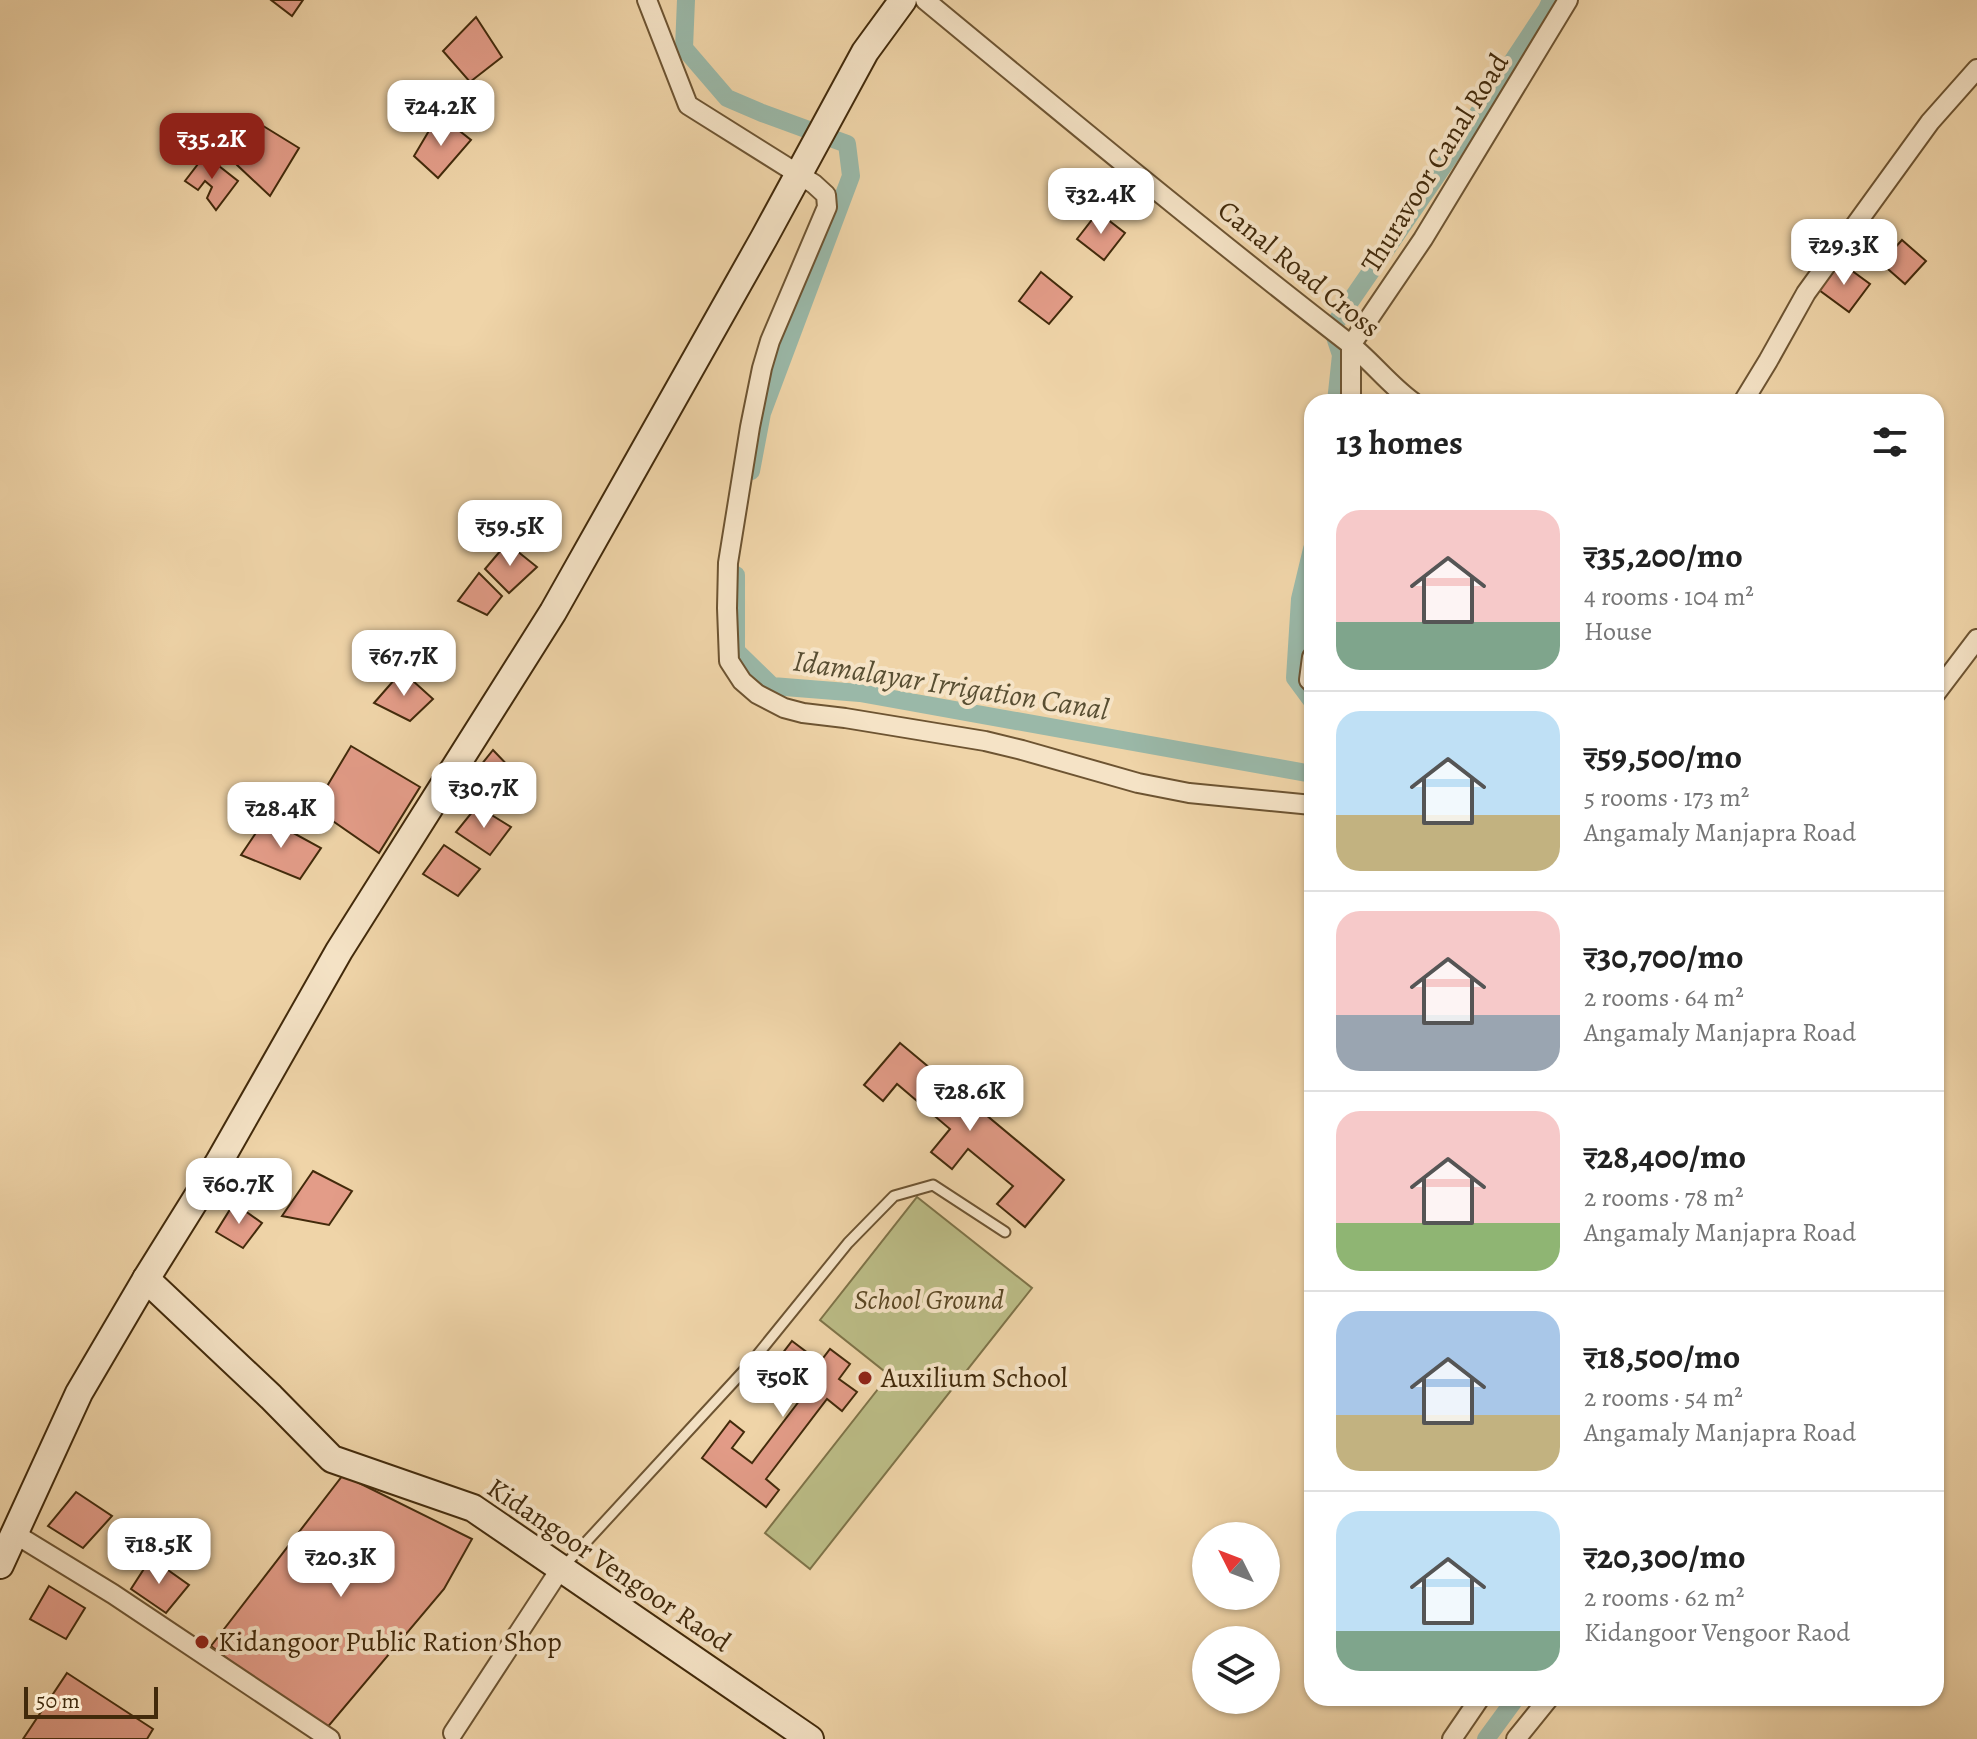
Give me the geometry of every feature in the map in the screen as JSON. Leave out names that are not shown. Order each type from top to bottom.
[{"type":"main road","points":[[0,1565],[79,1393],[219,1162],[339,951],[553,612],[865,52],[903,0]]},
{"type":"main road","name":"Kidangoor Vengoor Raod","points":[[146,1279],[332,1459],[473,1508],[810,1739]]},
{"type":"street","points":[[647,0],[688,105],[801,169],[826,195],[827,207],[770,341],[750,427],[728,563],[729,661],[742,681],[757,694],[784,708],[803,713],[985,741],[1138,783],[1189,793],[1304,804]]},
{"type":"street","name":"Canal Road Cross","points":[[925,0],[1351,345],[1402,394]]},
{"type":"street","name":"Thuravoor Canal Road","points":[[1351,345],[1423,239],[1568,0]]},
{"type":"street","points":[[1748,394],[1806,293],[1930,122],[1977,69]]},
{"type":"street","points":[[1351,345],[1351,394]]},
{"type":"street","points":[[1944,682],[1977,639]]},
{"type":"street","points":[[15,1534],[113,1594],[330,1739]]},
{"type":"street","points":[[453,1733],[561,1568]]},
{"type":"street","points":[[1452,1739],[1475,1706]]},
{"type":"street","points":[[1516,1739],[1543,1706]]},
{"type":"lane","points":[[561,1568],[750,1364],[848,1243],[894,1196],[933,1185],[1005,1232]]},
{"type":"green space","name":"School Ground","points":[[917,1197],[1032,1288],[810,1569],[765,1533],[889,1375],[820,1320]]},
{"type":"building","points":[[271,0],[303,0],[292,16]]},
{"type":"building","points":[[476,17],[502,57],[470,82],[443,51]]},
{"type":"building","points":[[447,121],[471,140],[438,178],[414,156],[433,124],[442,131]]},
{"type":"building","points":[[260,124],[299,148],[270,196],[237,165]]},
{"type":"building","points":[[205,155],[238,181],[216,210],[207,198],[212,187],[205,181],[198,190],[185,181]]},
{"type":"building","points":[[1098,212],[1125,233],[1104,260],[1077,239]]},
{"type":"building","points":[[1902,240],[1926,261],[1905,284],[1881,263]]},
{"type":"building","points":[[1840,262],[1870,284],[1849,312],[1819,290]]},
{"type":"building","points":[[1041,272],[1072,297],[1049,324],[1019,301]]},
{"type":"building","points":[[507,543],[537,567],[509,593],[485,569]]},
{"type":"building","points":[[479,573],[502,596],[487,615],[458,601]]},
{"type":"building","points":[[402,671],[433,699],[410,721],[374,703]]},
{"type":"building","points":[[351,746],[420,787],[379,853],[314,808]]},
{"type":"building","points":[[493,750],[515,773],[489,792],[473,775]]},
{"type":"building","points":[[477,806],[511,827],[490,855],[456,832]]},
{"type":"building","points":[[266,818],[321,848],[300,879],[241,855]]},
{"type":"building","points":[[444,845],[480,869],[458,896],[423,874]]},
{"type":"building","points":[[900,1043],[1064,1180],[1025,1227],[997,1204],[1013,1186],[968,1149],[952,1169],[931,1152],[950,1129],[897,1084],[883,1101],[864,1085]]},
{"type":"building","points":[[313,1171],[352,1191],[329,1225],[282,1216]]},
{"type":"building","points":[[234,1203],[262,1223],[243,1248],[216,1232]]},
{"type":"building","points":[[792,1341],[820,1362],[830,1349],[850,1364],[839,1379],[857,1392],[842,1411],[827,1399],[766,1479],[779,1490],[766,1507],[702,1458],[730,1421],[744,1432],[732,1448],[752,1463],[806,1392],[788,1378],[777,1392],[762,1380]]},
{"type":"building","points":[[343,1475],[472,1539],[444,1589],[326,1729],[265,1688],[211,1646]]},
{"type":"building","points":[[76,1492],[112,1516],[83,1548],[48,1526]]},
{"type":"building","points":[[151,1558],[189,1585],[166,1613],[131,1589]]},
{"type":"building","points":[[49,1586],[85,1608],[66,1639],[30,1619]]},
{"type":"building","points":[[67,1673],[153,1729],[147,1739],[23,1739]]},
{"type":"waterway","name":"Idamalayar Irrigation Canal","points":[[686,0],[684,48],[727,98],[847,144],[851,176],[762,413],[751,471]]},
{"type":"waterway","points":[[1337,394],[1341,355],[1332,328],[1444,165],[1551,0]]},
{"type":"waterway","name":"Idamalayar Irrigation Canal","points":[[736,575],[736,651],[772,686],[860,693],[1304,773]]},
{"type":"waterway","points":[[1304,582],[1300,599],[1295,678],[1304,690]]},
{"type":"waterway","name":"Idamalayar Irrigation Canal","points":[[1486,1739],[1510,1706]]},
{"type":"place","name":"Auxilium School","points":[[865,1378]]},
{"type":"place","name":"Kidangoor Public Ration Shop","points":[[202,1642]]}]
